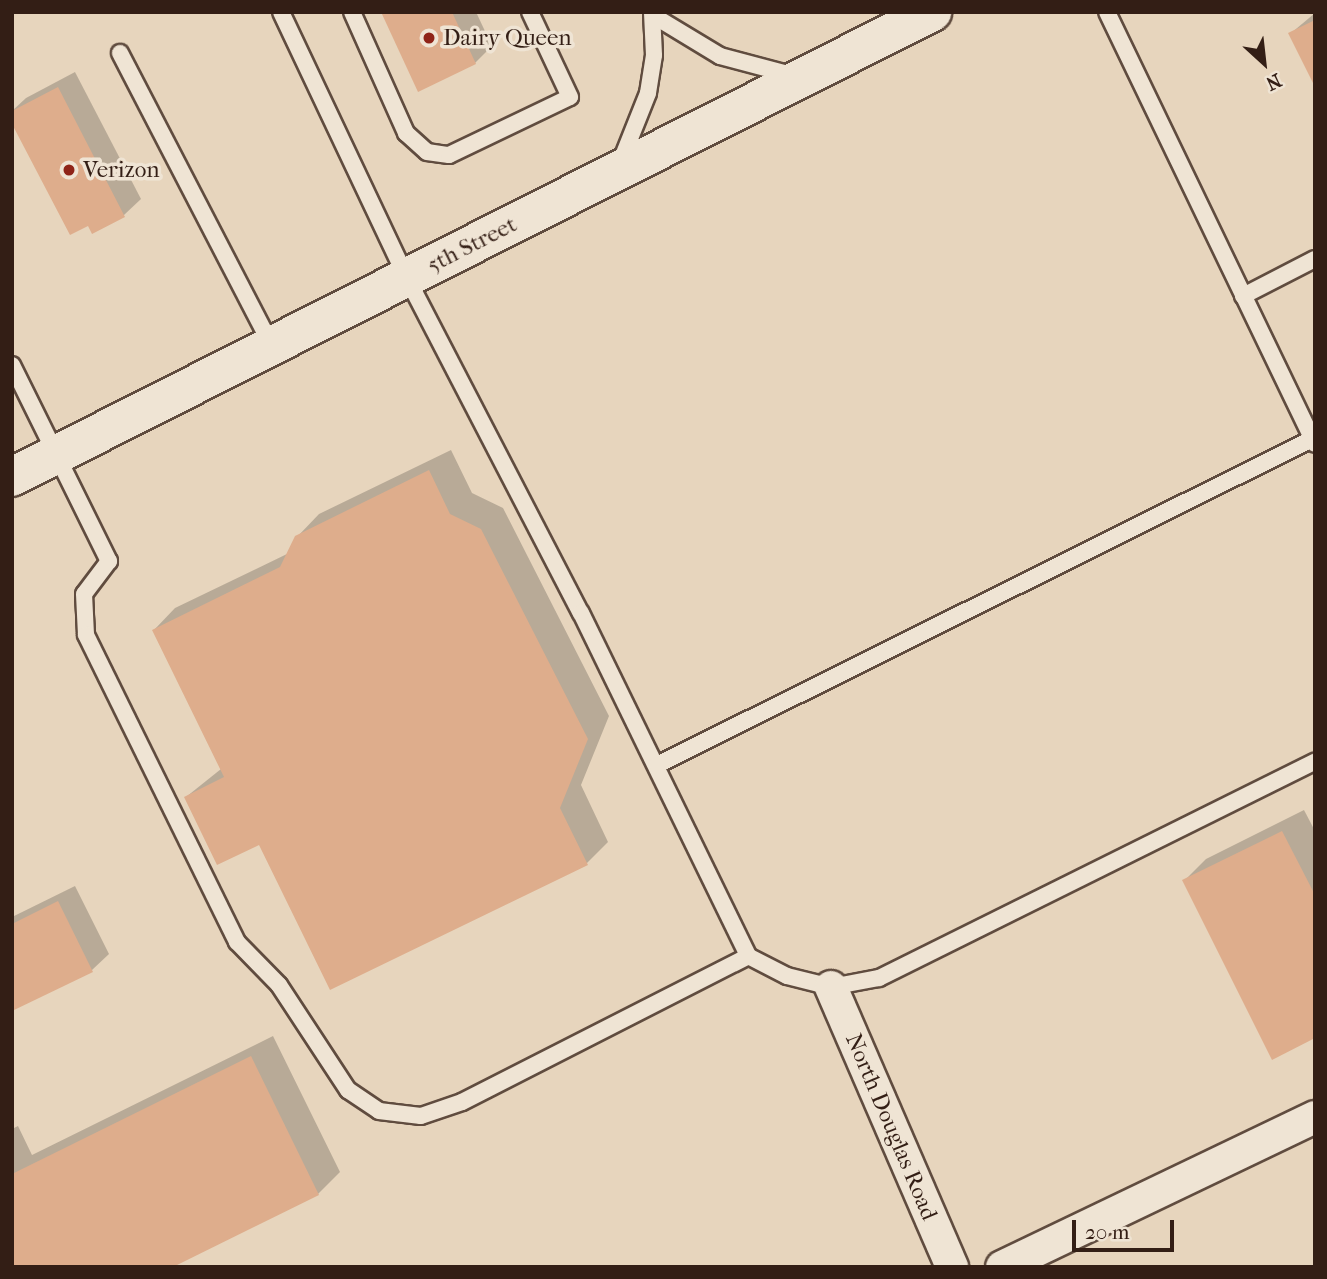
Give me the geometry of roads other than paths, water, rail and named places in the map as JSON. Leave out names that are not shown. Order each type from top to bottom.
[{"type":"street","name":"5th Street","points":[[12,477],[932,12]]},
{"type":"street","name":"North Douglas Road","points":[[831,987],[951,1267]]},
{"type":"street","points":[[1002,1267],[1315,1117]]},
{"type":"lane","points":[[281,12],[407,278],[657,765],[748,956],[787,976],[831,987],[879,978],[1315,762]]},
{"type":"lane","points":[[352,12],[406,133],[427,152],[449,155],[570,97],[530,12]]},
{"type":"lane","points":[[657,765],[1313,442],[1107,12]]},
{"type":"lane","points":[[616,172],[648,93],[653,14],[720,56],[802,78]]},
{"type":"lane","points":[[120,53],[272,346]]},
{"type":"lane","points":[[1243,296],[1315,260]]},
{"type":"lane","points":[[12,365],[109,561],[84,594],[86,635],[237,942],[279,985],[348,1090],[379,1111],[421,1116],[462,1102],[748,956]]},
{"type":"place","name":"Dairy Queen","points":[[429,38]]},
{"type":"place","name":"Verizon","points":[[69,170]]}]
